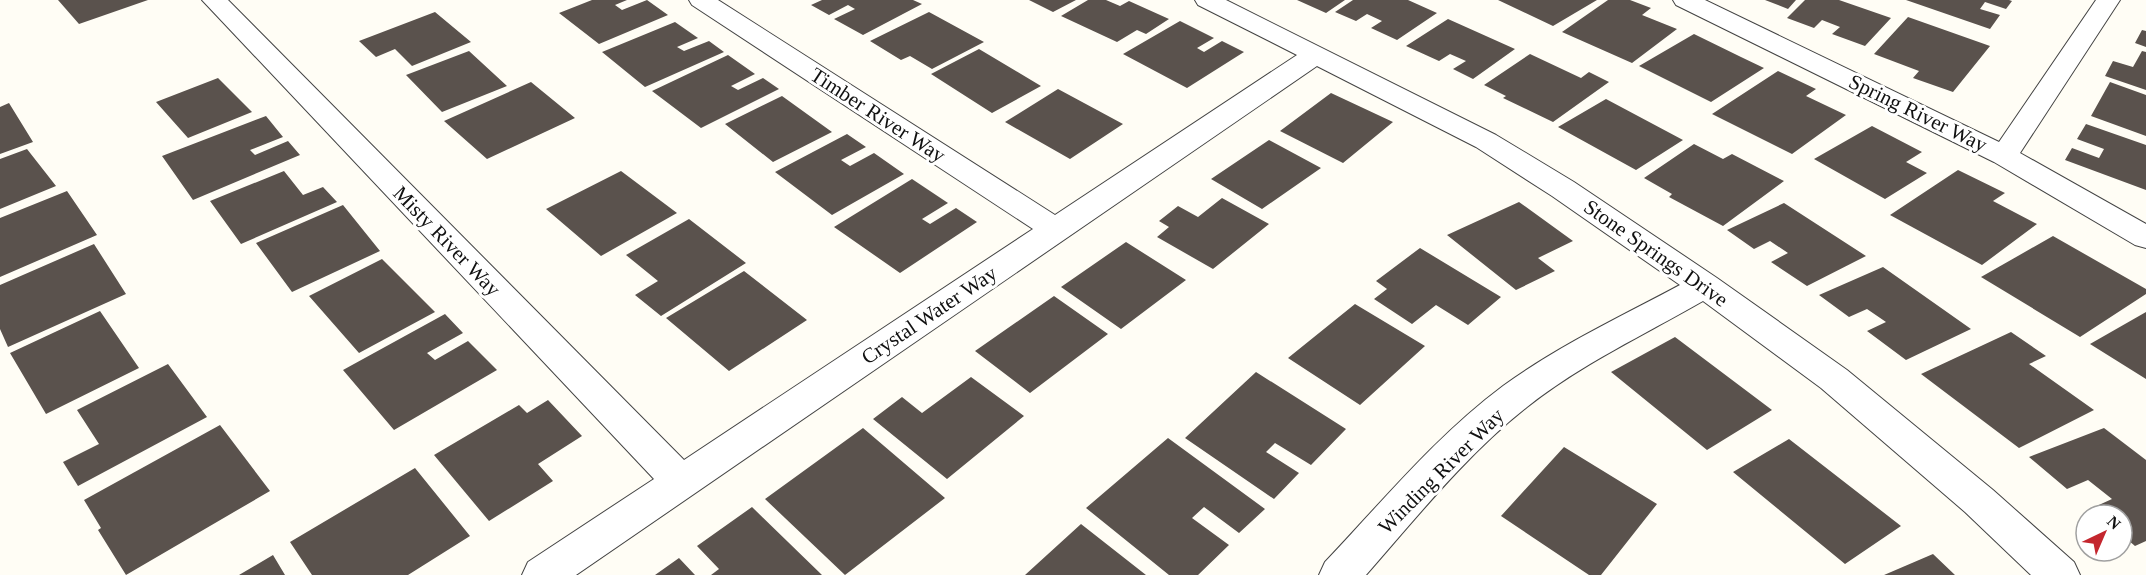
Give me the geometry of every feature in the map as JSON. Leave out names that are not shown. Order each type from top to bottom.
[{"type":"street","name":"Misty River Way","points":[[214,0],[681,482]]},
{"type":"street","name":"Timber River Way","points":[[701,0],[1056,230]]},
{"type":"street","name":"Stone Springs Drive","points":[[1207,0],[1486,141],[1563,189],[1705,285],[1834,379],[1979,501],[2059,575]]},
{"type":"street","name":"Spring River Way","points":[[1685,0],[2004,156],[2146,238]]},
{"type":"street","points":[[2004,156],[2108,0]]},
{"type":"street","name":"Crystal Water Way","points":[[543,575],[1315,55]]},
{"type":"street","name":"Winding River Way","points":[[1340,575],[1457,448],[1492,415],[1561,365],[1705,285]]},
{"type":"building","points":[[58,0],[148,0],[79,24]]},
{"type":"building","points":[[592,0],[627,0],[615,5],[622,10],[647,0],[668,15],[599,44],[559,13]]},
{"type":"building","points":[[822,0],[913,0],[922,4],[863,35],[834,19],[855,9],[848,5],[829,15],[811,5]]},
{"type":"building","points":[[1029,0],[1076,0],[1053,12]]},
{"type":"building","points":[[1088,0],[1106,0],[1120,6],[1129,1],[1169,19],[1146,34],[1137,30],[1117,42],[1061,16]]},
{"type":"building","points":[[1297,0],[1345,0],[1326,13]]},
{"type":"building","points":[[1353,0],[1408,0],[1437,13],[1397,40],[1371,28],[1382,21],[1367,14],[1356,21],[1335,12]]},
{"type":"building","points":[[1498,0],[1597,0],[1553,26]]},
{"type":"building","points":[[1608,0],[1630,0],[1651,8],[1642,15],[1677,29],[1632,63],[1562,32]]},
{"type":"building","points":[[1765,0],[1796,0],[1788,9]]},
{"type":"building","points":[[1805,0],[1839,0],[1891,18],[1865,46],[1832,34],[1840,27],[1822,20],[1814,28],[1787,18]]},
{"type":"building","points":[[1906,0],[2012,1],[2006,9],[1985,2],[1980,9],[2000,15],[1990,29]]},
{"type":"building","points":[[435,12],[471,42],[412,66],[395,49],[376,57],[359,41]]},
{"type":"building","points":[[929,12],[984,42],[932,69],[910,56],[901,60],[870,41]]},
{"type":"building","points":[[1908,17],[1990,46],[1953,92],[1913,78],[1919,71],[1874,54]]},
{"type":"building","points":[[1448,19],[1515,49],[1473,79],[1453,69],[1466,61],[1450,54],[1439,61],[1406,46]]},
{"type":"building","points":[[1180,21],[1214,38],[1197,48],[1204,52],[1222,41],[1244,52],[1187,88],[1123,54]]},
{"type":"building","points":[[675,22],[698,38],[677,47],[684,51],[709,41],[724,52],[645,87],[602,52]]},
{"type":"building","points":[[2142,30],[2146,31],[2146,47],[2135,43]]},
{"type":"building","points":[[1694,34],[1764,68],[1711,102],[1639,66]]},
{"type":"building","points":[[979,49],[1041,86],[992,113],[931,74]]},
{"type":"building","points":[[469,51],[507,86],[442,112],[406,75]]},
{"type":"building","points":[[2142,51],[2146,52],[2146,90],[2105,76],[2113,61],[2133,67]]},
{"type":"building","points":[[1530,54],[1581,78],[1589,72],[1609,82],[1553,122],[1503,98],[1506,96],[1484,85]]},
{"type":"building","points":[[728,55],[755,74],[731,86],[738,90],[763,78],[779,89],[701,128],[652,91]]},
{"type":"building","points":[[1778,71],[1816,89],[1806,96],[1846,115],[1792,154],[1712,114]]},
{"type":"building","points":[[218,78],[252,112],[188,138],[156,102]]},
{"type":"building","points":[[531,82],[575,118],[487,159],[444,121]]},
{"type":"building","points":[[2110,82],[2146,95],[2146,136],[2091,116]]},
{"type":"building","points":[[1058,89],[1123,124],[1070,159],[1005,122]]},
{"type":"building","points":[[1331,93],[1393,122],[1343,163],[1280,131]]},
{"type":"building","points":[[782,96],[832,132],[773,162],[725,124]]},
{"type":"building","points":[[1606,99],[1683,140],[1636,170],[1558,127]]},
{"type":"building","points":[[9,103],[33,142],[0,154],[0,107]]},
{"type":"building","points":[[266,116],[283,137],[250,150],[255,155],[288,141],[300,155],[193,200],[162,156]]},
{"type":"building","points":[[2086,124],[2146,145],[2146,190],[2065,160],[2072,148],[2099,158],[2104,149],[2077,139]]},
{"type":"building","points":[[1872,126],[1922,152],[1906,162],[1927,173],[1885,199],[1814,159]]},
{"type":"building","points":[[847,134],[866,147],[841,160],[850,166],[874,153],[904,174],[832,215],[775,172]]},
{"type":"building","points":[[1269,140],[1321,168],[1262,209],[1211,179]]},
{"type":"building","points":[[1694,144],[1723,159],[1732,154],[1784,181],[1723,226],[1669,197],[1672,194],[1644,178]]},
{"type":"building","points":[[27,149],[56,186],[0,209],[0,159]]},
{"type":"building","points":[[1958,170],[2005,193],[1993,201],[2037,224],[1982,265],[1890,215]]},
{"type":"building","points":[[284,171],[303,195],[323,187],[337,202],[241,244],[210,201]]},
{"type":"building","points":[[621,171],[677,213],[601,256],[546,209]]},
{"type":"building","points":[[912,179],[948,203],[922,219],[930,224],[956,208],[977,222],[900,273],[834,227]]},
{"type":"building","points":[[67,191],[97,235],[0,277],[0,218]]},
{"type":"building","points":[[1222,198],[1269,224],[1213,269],[1157,237],[1169,227],[1159,221],[1178,206],[1198,217]]},
{"type":"building","points":[[1519,202],[1573,241],[1538,258],[1555,271],[1516,290],[1447,235]]},
{"type":"building","points":[[1784,203],[1866,256],[1807,286],[1771,262],[1788,253],[1770,241],[1754,249],[1727,230]]},
{"type":"building","points":[[343,205],[380,251],[292,292],[256,243]]},
{"type":"building","points":[[689,219],[746,263],[661,316],[635,295],[658,281],[626,255]]},
{"type":"building","points":[[2053,236],[2146,289],[2146,294],[2080,337],[1981,277]]},
{"type":"building","points":[[1126,242],[1186,280],[1121,329],[1061,287]]},
{"type":"building","points":[[94,244],[126,294],[8,347],[0,329],[0,285]]},
{"type":"building","points":[[1420,248],[1501,297],[1468,325],[1436,305],[1412,324],[1374,299],[1387,289],[1376,281]]},
{"type":"building","points":[[382,259],[435,312],[359,353],[309,296]]},
{"type":"building","points":[[1883,267],[1971,329],[1906,360],[1867,331],[1886,322],[1867,309],[1849,317],[1819,295]]},
{"type":"building","points":[[744,271],[807,320],[729,371],[666,318]]},
{"type":"building","points":[[1054,296],[1108,334],[1030,393],[975,351]]},
{"type":"building","points":[[1355,304],[1425,346],[1360,405],[1288,358]]},
{"type":"building","points":[[100,311],[139,368],[46,414],[10,353]]},
{"type":"building","points":[[2146,312],[2146,379],[2090,344]]},
{"type":"building","points":[[445,314],[463,333],[427,353],[435,360],[468,341],[497,370],[394,430],[343,370]]},
{"type":"building","points":[[2011,332],[2046,356],[2029,364],[2094,410],[2019,448],[1921,374]]},
{"type":"building","points":[[1675,337],[1772,410],[1707,450],[1611,372]]},
{"type":"building","points":[[168,364],[207,417],[78,486],[63,462],[99,444],[77,410]]},
{"type":"building","points":[[1256,372],[1346,429],[1311,465],[1275,443],[1266,452],[1299,473],[1274,499],[1185,438]]},
{"type":"building","points":[[971,377],[1024,416],[947,479],[873,419],[902,397],[922,413]]},
{"type":"building","points":[[548,400],[582,436],[538,464],[553,481],[489,521],[434,455],[519,405],[527,413]]},
{"type":"building","points":[[220,425],[270,491],[126,575],[98,530],[101,528],[84,500]]},
{"type":"building","points":[[863,428],[945,498],[845,575],[765,499]]},
{"type":"building","points":[[2104,428],[2146,460],[2146,541],[2134,545],[2134,503],[2103,503],[2112,499],[2088,480],[2067,489],[2029,457]]},
{"type":"building","points":[[1168,438],[1265,509],[1239,533],[1204,507],[1192,518],[1229,545],[1198,575],[1169,575],[1086,508]]},
{"type":"building","points":[[1789,439],[1901,526],[1845,564],[1733,472]]},
{"type":"building","points":[[1564,447],[1657,504],[1601,575],[1589,575],[1501,516]]},
{"type":"building","points":[[415,468],[470,536],[408,575],[312,575],[290,542]]},
{"type":"building","points":[[752,507],[822,575],[711,575],[719,569],[697,546]]},
{"type":"building","points":[[1081,524],[1146,575],[1025,575]]},
{"type":"building","points":[[1933,554],[1955,575],[1884,575]]},
{"type":"building","points":[[273,555],[285,575],[239,575]]},
{"type":"building","points":[[679,558],[695,575],[655,575]]}]
